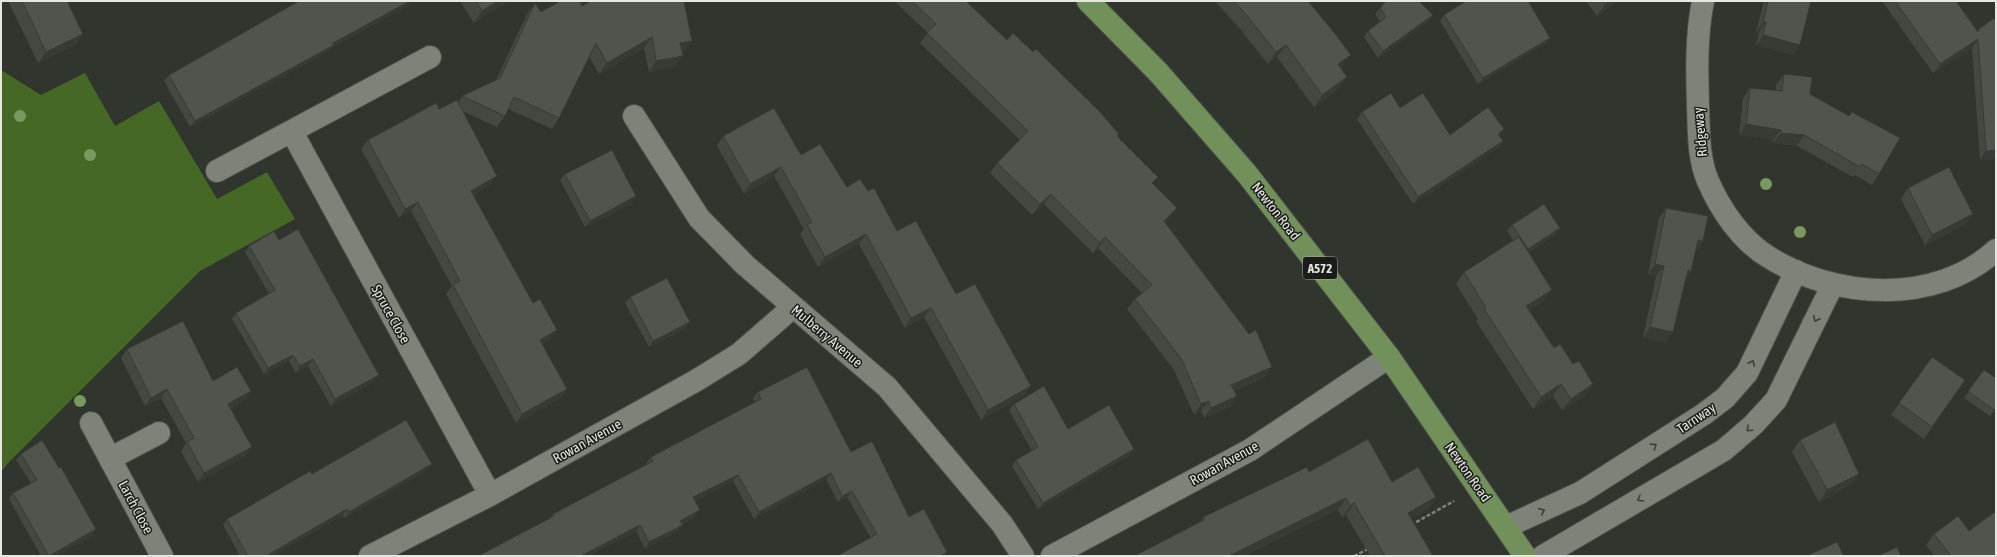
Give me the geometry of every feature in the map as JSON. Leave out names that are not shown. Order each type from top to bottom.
[{"type":"main road","name":"Newton Road","points":[[1088,1],[1158,72],[1247,174],[1389,357],[1525,556]]},
{"type":"street","name":"Ridgeway","points":[[1703,1],[1699,24],[1697,57],[1699,146],[1708,180],[1724,210],[1743,236],[1767,256],[1796,271]]},
{"type":"street","points":[[217,171],[430,57]]},
{"type":"street","name":"Mulberry Avenue","points":[[634,116],[699,218],[745,265],[887,387],[1002,524],[1023,556]]},
{"type":"street","name":"Spruce Close","points":[[292,132],[490,495]]},
{"type":"street","points":[[1796,271],[1833,284],[1865,290],[1895,290],[1927,286],[1957,276],[1987,258],[1996,250]]},
{"type":"street","name":"Tarnway","points":[[1506,527],[1580,493],[1704,414],[1725,398],[1747,373],[1796,271]]},
{"type":"street","points":[[1543,556],[1724,450],[1753,425],[1776,400],[1833,284]]},
{"type":"street","name":"Rowan Avenue","points":[[370,556],[490,495],[697,380],[739,354],[793,307]]},
{"type":"street","name":"Rowan Avenue","points":[[1052,556],[1250,450],[1389,357]]},
{"type":"street","name":"Larch Close","points":[[91,423],[162,556]]},
{"type":"street","points":[[111,458],[159,433]]},
{"type":"path","points":[[1410,526],[1479,488]]},
{"type":"path","points":[[1354,556],[1368,548]]},
{"type":"green space","points":[[1,70],[41,95],[85,73],[115,126],[159,101],[217,199],[267,172],[295,219],[200,271],[9,462],[1,472]]},
{"type":"building","points":[[22,1],[67,1],[83,34],[46,52]]},
{"type":"building","points":[[299,1],[410,1],[333,43],[334,45],[195,121],[169,75]]},
{"type":"building","points":[[476,1],[498,1],[482,11]]},
{"type":"building","points":[[560,1],[580,1],[582,6],[591,1],[684,1],[692,41],[680,43],[683,56],[656,61],[652,37],[607,63],[596,43],[559,118],[514,97],[505,116],[462,96],[500,78],[535,3],[541,12]]},
{"type":"building","points":[[912,1],[966,1],[1007,40],[1013,33],[1033,52],[1036,49],[1101,113],[1119,134],[1117,136],[1158,177],[1152,183],[1177,208],[1164,221],[1249,334],[1256,330],[1272,367],[1231,385],[1237,396],[1211,408],[1209,401],[1201,404],[1182,360],[1135,299],[1152,285],[1105,237],[1100,243],[1051,194],[1040,204],[997,163],[1028,131],[927,33],[936,24]]},
{"type":"building","points":[[1234,1],[1308,1],[1351,55],[1338,64],[1347,77],[1322,95],[1286,45],[1276,52]]},
{"type":"building","points":[[1386,1],[1419,1],[1433,15],[1383,51],[1368,31],[1386,17],[1380,8]]},
{"type":"building","points":[[1466,1],[1528,1],[1550,38],[1483,78],[1444,15]]},
{"type":"building","points":[[1768,1],[1811,1],[1800,45],[1763,35],[1766,22],[1763,22]]},
{"type":"building","points":[[1895,1],[1956,1],[1978,32],[1978,30],[1994,18],[1996,21],[1996,150],[1986,151],[1978,39],[1940,64]]},
{"type":"building","points":[[1784,74],[1812,77],[1810,94],[1849,116],[1852,112],[1900,138],[1879,174],[1862,164],[1860,167],[1804,135],[1781,133],[1781,130],[1746,124],[1750,88],[1782,91]]},
{"type":"building","points":[[1391,93],[1400,108],[1423,93],[1450,135],[1488,107],[1504,129],[1498,134],[1503,141],[1418,197],[1362,112]]},
{"type":"building","points":[[457,100],[497,176],[471,191],[533,303],[540,299],[557,330],[540,340],[567,389],[522,414],[453,285],[460,281],[418,202],[405,209],[368,140],[436,103],[439,109]]},
{"type":"building","points":[[774,108],[801,155],[820,144],[847,187],[860,179],[868,191],[874,188],[897,231],[916,221],[956,294],[975,284],[1031,386],[988,410],[931,308],[911,318],[866,234],[825,257],[807,225],[812,222],[781,167],[750,184],[723,136]]},
{"type":"building","points":[[612,150],[636,196],[590,221],[565,174]]},
{"type":"building","points":[[1949,167],[1973,214],[1932,235],[1908,188]]},
{"type":"building","points":[[1544,204],[1560,228],[1528,249],[1512,225]]},
{"type":"building","points":[[1666,208],[1708,216],[1703,241],[1698,240],[1691,271],[1688,270],[1673,332],[1650,327],[1664,266],[1655,264]]},
{"type":"building","points":[[298,229],[379,375],[335,399],[313,359],[300,366],[293,355],[268,368],[236,313],[275,290],[249,246],[274,231],[279,240]]},
{"type":"building","points":[[1519,237],[1552,290],[1526,306],[1554,348],[1560,344],[1573,364],[1579,361],[1593,384],[1571,399],[1561,384],[1541,397],[1484,309],[1486,308],[1464,272]]},
{"type":"building","points":[[667,278],[690,322],[653,341],[630,297]]},
{"type":"building","points":[[183,321],[213,381],[237,367],[251,391],[228,404],[252,447],[204,473],[187,442],[194,438],[167,389],[151,398],[127,349]]},
{"type":"building","points":[[1932,357],[1965,380],[1932,427],[1899,403]]},
{"type":"building","points":[[807,367],[851,452],[872,441],[909,517],[924,509],[947,552],[940,556],[837,556],[877,534],[852,491],[842,496],[831,473],[759,512],[738,475],[693,497],[700,510],[680,521],[683,525],[649,542],[640,525],[581,556],[478,556],[653,461],[651,457],[761,399],[758,392]]},
{"type":"building","points":[[1984,370],[1996,378],[1996,407],[1994,410],[1968,391]]},
{"type":"building","points":[[1044,386],[1068,429],[1109,405],[1134,449],[1043,503],[1016,460],[1038,447],[1014,404]]},
{"type":"building","points":[[406,420],[432,464],[349,512],[347,509],[266,556],[248,556],[227,519],[310,471],[312,474]]},
{"type":"building","points":[[1835,422],[1859,474],[1827,490],[1800,440]]},
{"type":"building","points":[[1368,439],[1392,482],[1418,467],[1436,497],[1408,513],[1433,556],[1385,556],[1354,503],[1350,506],[1346,498],[1229,556],[1134,556],[1204,520],[1203,517],[1307,467],[1309,472]]},
{"type":"building","points":[[42,440],[59,468],[61,467],[96,529],[49,556],[13,493],[37,480],[21,454]]},
{"type":"building","points":[[1996,511],[1996,556],[1951,556],[1934,534],[1958,516],[1969,531]]},
{"type":"building","points":[[1837,542],[1844,556],[1806,556]]},
{"type":"building","points":[[1897,547],[1901,556],[1878,556]]}]
